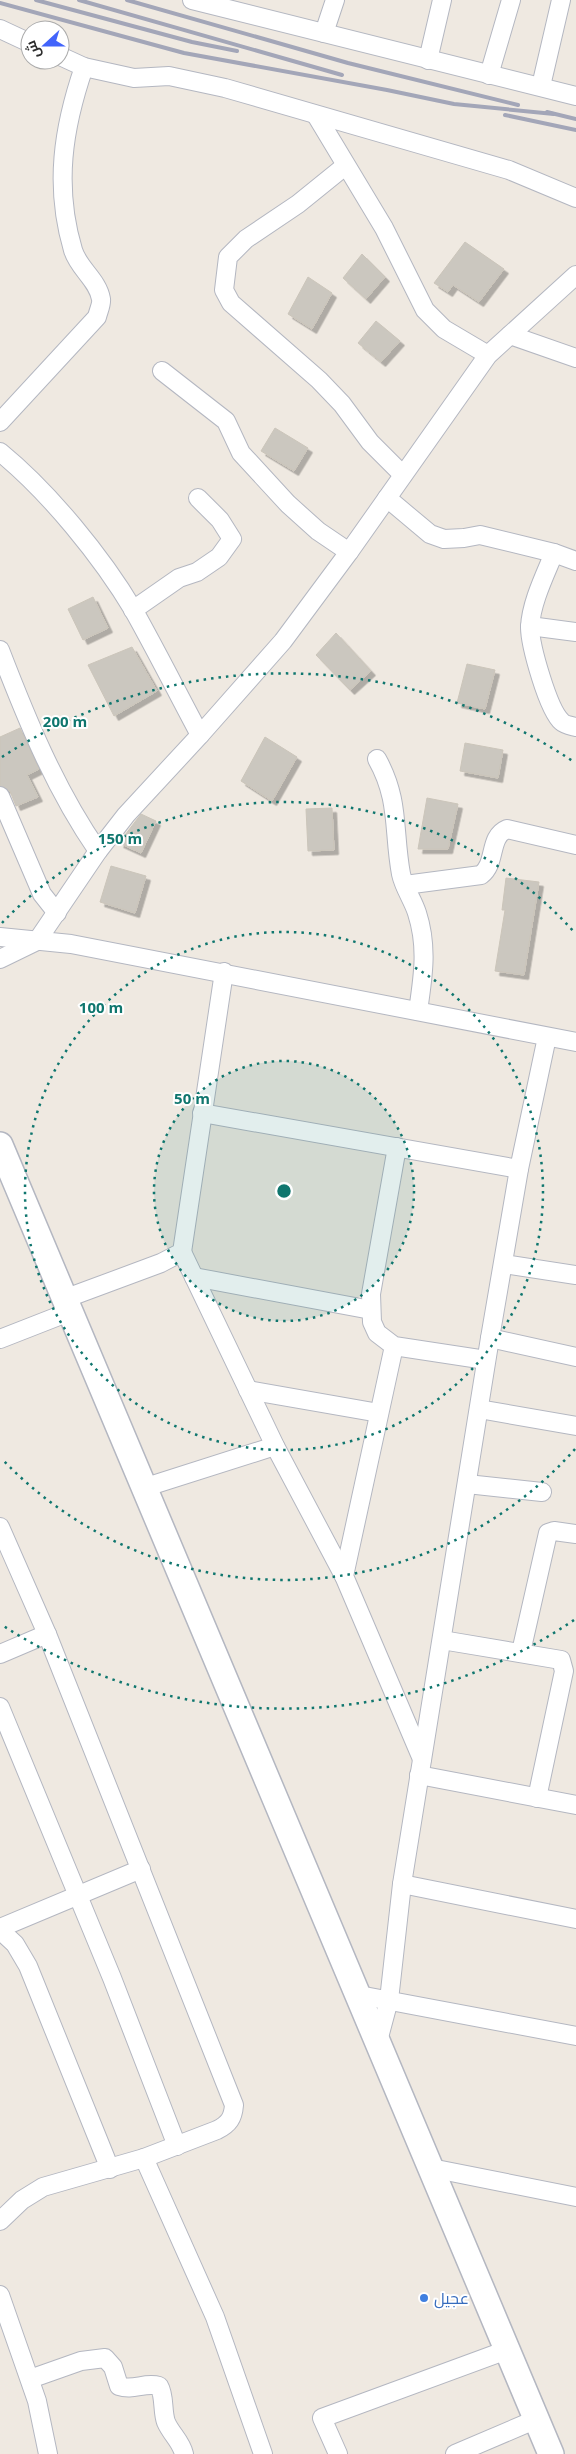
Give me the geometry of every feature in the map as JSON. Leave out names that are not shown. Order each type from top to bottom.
[{"type":"main road","points":[[0,1145],[551,2454]]},
{"type":"street","points":[[192,0],[223,4],[324,33],[576,96]]},
{"type":"street","points":[[324,33],[335,0]]},
{"type":"street","points":[[428,60],[442,0]]},
{"type":"street","points":[[489,75],[512,0]]},
{"type":"street","points":[[541,86],[561,0]]},
{"type":"street","points":[[0,29],[20,38]]},
{"type":"street","points":[[70,61],[84,67],[134,78],[169,76],[216,86],[509,170],[576,198]]},
{"type":"street","points":[[0,422],[97,317],[101,300],[95,285],[75,256],[62,200],[63,155],[70,109],[84,67]]},
{"type":"street","points":[[316,115],[384,228],[424,310],[444,329],[488,355]]},
{"type":"street","points":[[345,166],[291,210],[246,239],[228,257],[224,290],[231,303],[319,380],[342,404],[370,442],[404,475]]},
{"type":"street","points":[[0,959],[38,941],[98,851],[126,815],[200,736],[283,641],[349,552],[488,355],[576,275]]},
{"type":"street","points":[[510,335],[576,358]]},
{"type":"street","points":[[162,371],[226,421],[241,453],[288,504],[318,531],[349,552]]},
{"type":"street","points":[[0,452],[15,464],[63,516],[133,610],[200,736]]},
{"type":"street","points":[[133,610],[179,578],[197,572],[219,557],[232,539],[220,520],[198,498]]},
{"type":"street","points":[[387,498],[430,534],[444,539],[480,535],[554,553],[576,561]]},
{"type":"street","points":[[554,553],[538,596],[530,626],[536,658],[555,713],[562,722],[576,727]]},
{"type":"street","points":[[530,626],[576,632]]},
{"type":"street","points":[[0,650],[42,753],[66,802],[98,851]]},
{"type":"street","points":[[377,759],[387,778],[393,797],[399,858],[405,885],[417,913],[425,944],[425,959],[418,1011]]},
{"type":"street","points":[[0,796],[42,894],[57,913]]},
{"type":"street","points":[[405,885],[482,875],[488,870],[497,837],[507,829],[576,845]]},
{"type":"street","points":[[0,937],[71,944],[224,972],[576,1042]]},
{"type":"street","points":[[224,972],[182,1252],[275,1446],[344,1576],[420,1767]]},
{"type":"street","points":[[378,2041],[389,2000],[402,1884],[486,1360],[519,1169],[547,1037]]},
{"type":"street","points":[[202,1113],[519,1169]]},
{"type":"street","points":[[397,1148],[371,1294],[372,1322],[377,1333],[394,1346],[486,1360]]},
{"type":"street","points":[[0,1339],[66,1305],[182,1252]]},
{"type":"street","points":[[504,1264],[576,1276]]},
{"type":"street","points":[[194,1277],[371,1310]]},
{"type":"street","points":[[490,1338],[576,1358]]},
{"type":"street","points":[[344,1576],[394,1346]]},
{"type":"street","points":[[248,1390],[380,1413]]},
{"type":"street","points":[[479,1409],[576,1426]]},
{"type":"street","points":[[143,1488],[275,1446]]},
{"type":"street","points":[[467,1484],[542,1492]]},
{"type":"street","points":[[0,1527],[47,1634],[234,2104],[233,2116],[227,2125],[144,2158],[43,2187],[22,2200],[0,2221]]},
{"type":"street","points":[[522,1652],[548,1533],[554,1531],[576,1534]]},
{"type":"street","points":[[0,1654],[47,1634]]},
{"type":"street","points":[[442,1640],[557,1658],[564,1665],[537,1798]]},
{"type":"street","points":[[0,1707],[78,1895],[177,2146]]},
{"type":"street","points":[[420,1767],[537,1798],[576,1805]]},
{"type":"street","points":[[110,2169],[28,1966],[15,1944],[0,1929],[140,1869]]},
{"type":"street","points":[[402,1884],[576,1919]]},
{"type":"street","points":[[359,1995],[576,2036]]},
{"type":"street","points":[[144,2158],[214,2317],[262,2454]]},
{"type":"street","points":[[431,2168],[576,2196]]},
{"type":"street","points":[[0,2295],[38,2401],[48,2454]]},
{"type":"street","points":[[338,2454],[322,2418],[507,2350]]},
{"type":"street","points":[[30,2379],[81,2362],[105,2358],[113,2367],[118,2386],[128,2388],[148,2384],[159,2386],[162,2391],[166,2420],[169,2428],[180,2439],[184,2454]]},
{"type":"street","points":[[455,2454],[537,2419]]},
{"type":"building","points":[[465,242],[504,269],[479,302],[453,285],[448,292],[434,283]]},
{"type":"building","points":[[362,254],[385,277],[366,299],[343,278]]},
{"type":"building","points":[[308,277],[332,293],[312,329],[288,314]]},
{"type":"building","points":[[376,321],[400,341],[381,362],[358,343]]},
{"type":"building","points":[[275,428],[308,448],[294,471],[261,451]]},
{"type":"building","points":[[93,597],[108,628],[83,640],[68,609]]},
{"type":"building","points":[[336,633],[371,671],[350,690],[316,655]]},
{"type":"building","points":[[132,647],[157,691],[114,716],[88,665]]},
{"type":"building","points":[[467,664],[495,670],[485,709],[457,703]]},
{"type":"building","points":[[20,728],[39,769],[27,775],[38,797],[16,806],[10,791],[0,786],[0,737]]},
{"type":"building","points":[[265,737],[297,757],[272,801],[241,781]]},
{"type":"building","points":[[465,743],[503,750],[498,778],[460,771]]},
{"type":"building","points":[[427,798],[458,804],[448,849],[418,849]]},
{"type":"building","points":[[332,808],[334,850],[308,851],[306,809]]},
{"type":"building","points":[[141,814],[156,821],[141,853],[119,843]]},
{"type":"building","points":[[111,866],[146,876],[135,913],[100,902]]},
{"type":"building","points":[[506,878],[539,882],[524,975],[495,971],[505,910],[502,910]]},
{"type":"railway","points":[[36,0],[192,42],[237,51]]},
{"type":"railway","points":[[79,0],[342,75]]},
{"type":"railway","points":[[127,0],[348,63],[518,105]]},
{"type":"railway","points":[[0,3],[184,53],[454,104],[554,114]]},
{"type":"railway","points":[[547,112],[576,119]]},
{"type":"railway","points":[[505,115],[576,130]]},
{"type":"place","name":"عجيل","points":[[424,2298]]}]
